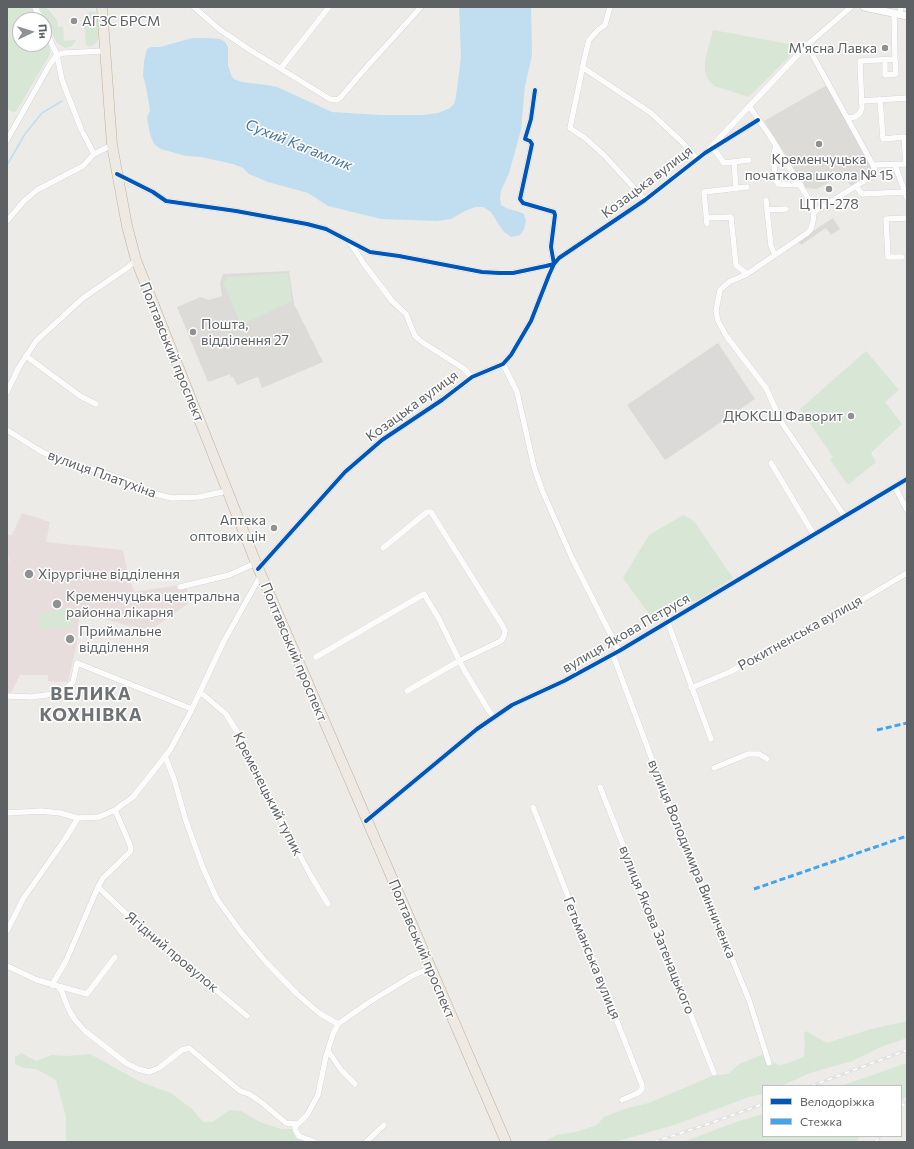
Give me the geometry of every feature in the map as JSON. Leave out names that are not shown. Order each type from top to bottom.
[{"type":"highway","name":"Полтавський проспект","points":[[102,7],[112,145],[127,226],[136,260],[258,569],[506,1142]]},
{"type":"street","points":[[194,7],[219,29],[330,99],[337,100],[421,7]]},
{"type":"street","points":[[281,68],[329,7]]},
{"type":"street","points":[[610,7],[605,25],[589,40],[570,128],[585,138],[604,155],[645,200]]},
{"type":"street","name":"Козацька вулиця","points":[[705,153],[807,45],[851,7]]},
{"type":"street","points":[[864,7],[901,12],[895,59],[896,74],[885,75],[885,60]]},
{"type":"street","points":[[52,45],[57,56],[62,80],[82,131],[94,154]]},
{"type":"street","points":[[807,45],[875,171],[874,175],[814,212]]},
{"type":"street","points":[[7,140],[50,64],[57,56],[64,53],[105,51]]},
{"type":"street","points":[[847,118],[855,117],[860,113],[862,108],[860,61],[895,59]]},
{"type":"street","points":[[582,67],[654,116],[682,142],[697,159]]},
{"type":"street","points":[[117,174],[153,192],[166,201],[236,211],[307,224],[326,229],[370,252],[482,272],[513,273],[554,264],[551,246],[555,215],[554,212],[523,203],[520,199],[532,146],[531,142],[525,139],[531,119],[535,90]]},
{"type":"street","points":[[862,101],[907,98]]},
{"type":"street","points":[[873,165],[907,164],[904,137],[883,139],[880,99]]},
{"type":"street","points":[[749,106],[801,185],[811,202],[814,212],[811,229],[806,234],[746,274],[729,282],[720,290],[716,311],[718,321],[727,337],[766,388],[782,423],[845,517]]},
{"type":"street","name":"Козацька вулиця","points":[[258,569],[330,488],[382,440],[442,400],[472,377],[503,364],[511,355],[530,321],[554,264],[559,258],[645,200],[705,153],[758,120]]},
{"type":"street","points":[[7,221],[24,201],[33,194],[83,166],[94,154],[112,145]]},
{"type":"street","points":[[776,146],[774,152],[774,164],[778,184],[801,185]]},
{"type":"street","points":[[713,148],[724,162],[749,160]]},
{"type":"street","points":[[734,162],[736,188]]},
{"type":"street","points":[[856,186],[862,194],[906,195],[895,165]]},
{"type":"street","points":[[746,274],[736,265],[731,217],[707,221],[704,192],[747,187]]},
{"type":"street","points":[[766,200],[771,246],[775,255]]},
{"type":"street","points":[[767,210],[786,209]]},
{"type":"street","points":[[902,257],[888,257],[886,219],[907,218]]},
{"type":"street","points":[[351,243],[364,264],[392,301],[406,314],[415,336],[463,368],[472,377]]},
{"type":"street","points":[[7,392],[19,367],[36,341],[83,298],[127,268],[136,260]]},
{"type":"street","points":[[26,356],[80,396],[96,404]]},
{"type":"street","points":[[503,364],[517,392],[534,467],[542,490],[572,558],[619,651]]},
{"type":"street","name":"вулиця Платухіна","points":[[7,430],[42,452],[68,463],[96,470],[131,482],[146,492],[172,498],[199,498],[227,491]]},
{"type":"street","points":[[771,463],[814,535]]},
{"type":"street","name":"вулиця Якова Петруся","points":[[366,821],[494,717],[512,705],[564,681],[613,655],[907,479]]},
{"type":"street","points":[[895,487],[907,510]]},
{"type":"street","points":[[383,548],[427,512],[431,512],[505,630],[504,636],[500,641],[459,661],[406,691]]},
{"type":"street","points":[[180,587],[258,569]]},
{"type":"street","points":[[7,813],[41,811],[78,818],[99,817],[115,810],[133,797],[165,756],[192,709],[258,569]]},
{"type":"street","name":"Рокитненська вулиця","points":[[691,688],[730,672],[855,604],[907,573]]},
{"type":"street","points":[[316,657],[424,594],[439,619],[459,661],[494,717]]},
{"type":"street","points":[[668,623],[711,739]]},
{"type":"street","name":"вулиця Володимира Винниченка","points":[[613,655],[669,805],[749,1000],[769,1063]]},
{"type":"street","points":[[7,696],[31,697],[54,694],[65,689],[73,682],[77,663],[192,709]]},
{"type":"street","name":"Кременецький тупик","points":[[200,692],[226,714],[239,735],[277,813],[328,904]]},
{"type":"street","points":[[714,768],[748,754],[759,754],[766,759]]},
{"type":"street","points":[[165,756],[203,868],[217,899],[242,932],[297,994],[319,1013],[338,1024]]},
{"type":"street","name":"вулиця Якова Затенацького","points":[[600,787],[714,1072]]},
{"type":"street","name":"Гетьманська вулиця","points":[[533,807],[642,1085],[642,1089],[638,1093],[622,1100]]},
{"type":"street","points":[[55,985],[103,878],[130,852],[131,848],[115,810]]},
{"type":"street","points":[[7,930],[23,900],[78,818]]},
{"type":"street","name":"Ягідний провулок","points":[[98,887],[138,925],[247,1016]]},
{"type":"street","points":[[7,966],[37,980],[87,994],[115,957]]},
{"type":"street","points":[[315,1142],[299,1136],[296,1131],[297,1124],[306,1115],[318,1095],[328,1051],[333,1034],[338,1024],[368,1003],[412,976],[430,968]]},
{"type":"street","points":[[55,985],[61,990],[69,1010],[80,1025],[126,1063],[138,1069],[149,1072],[159,1068],[182,1050],[189,1048],[240,1091],[249,1094],[261,1102],[286,1123],[297,1124]]},
{"type":"street","points":[[328,1051],[342,1071],[355,1084]]},
{"type":"street","points":[[366,1142],[384,1125]]},
{"type":"shaded area","name":"Кременчуцька початкова школа № 15","points":[[827,85],[871,167],[871,177],[853,187],[850,185],[844,174],[817,189],[806,188],[764,121]]},
{"type":"shaded area","points":[[833,218],[840,229],[831,235],[826,228],[801,245],[798,241]]},
{"type":"shaded area","points":[[289,271],[294,304],[323,362],[262,388],[258,377],[237,385],[230,374],[208,382],[177,307],[201,297],[209,300],[222,296],[220,283],[223,274]]},
{"type":"shaded area","points":[[718,343],[755,399],[665,460],[627,405]]},
{"type":"shaded area","name":"Кременчуцька центральна районна лікарня","points":[[22,513],[50,522],[46,542],[123,550],[127,571],[134,592],[186,584],[189,603],[155,627],[144,628],[129,626],[79,611],[77,643],[68,682],[48,681],[48,675],[20,675],[10,695],[7,694],[7,572],[9,557],[7,557],[7,534],[12,535]]},
{"type":"green space","points":[[7,7],[32,7],[34,12],[12,12],[12,52],[50,52],[50,54],[17,110],[14,112],[7,109]]},
{"type":"green space","points":[[39,7],[46,7],[50,12],[42,12]]},
{"type":"green space","points":[[90,11],[97,13],[99,38],[95,44],[90,47],[86,45],[84,17]]},
{"type":"green space","points":[[52,14],[57,20],[58,27],[63,27],[64,41],[76,40],[72,46],[65,48],[57,43],[52,33]]},
{"type":"green space","points":[[713,30],[800,46],[749,97],[714,86],[707,78],[705,61]]},
{"type":"green space","points":[[288,273],[292,301],[241,325],[223,282],[228,277]]},
{"type":"green space","name":"ДЮКСШ Фаворит","points":[[866,351],[899,390],[885,402],[902,424],[871,453],[876,462],[848,485],[830,460],[833,457],[800,409]]},
{"type":"green space","points":[[683,515],[694,521],[733,578],[698,600],[678,608],[654,621],[623,578],[649,535]]},
{"type":"green space","points":[[70,608],[73,626],[41,630],[38,613]]},
{"type":"green space","points":[[907,1021],[907,1038],[883,1046],[852,1061],[810,1073],[783,1085],[762,1085],[762,1094],[749,1097],[677,1124],[615,1142],[547,1142],[547,1140],[557,1135],[576,1132],[597,1125],[604,1117],[627,1108],[649,1103],[712,1076],[728,1074],[739,1064],[762,1055],[778,1065],[804,1057],[804,1034],[806,1031],[827,1043],[871,1029]]},
{"type":"green space","points":[[21,1053],[36,1061],[52,1055],[67,1056],[90,1054],[137,1080],[171,1093],[192,1109],[203,1122],[213,1122],[229,1110],[241,1111],[260,1122],[281,1129],[292,1129],[295,1137],[305,1142],[66,1142],[66,1117],[56,1080],[36,1069],[24,1068],[15,1064],[15,1057]]},
{"type":"green space","points":[[907,1063],[907,1096],[902,1100],[902,1085],[844,1085]]},
{"type":"green space","points":[[762,1114],[762,1137],[860,1137],[855,1142],[683,1142],[739,1121]]},
{"type":"water","points":[[459,7],[531,7],[532,55],[525,86],[521,130],[509,173],[501,191],[500,198],[501,205],[524,214],[526,221],[524,229],[520,235],[511,237],[503,231],[491,212],[483,207],[475,207],[451,219],[437,221],[381,219],[328,206],[308,193],[268,182],[249,174],[243,168],[233,164],[201,157],[186,156],[161,149],[154,144],[150,134],[147,118],[150,110],[143,76],[144,61],[147,49],[151,47],[160,47],[192,38],[220,39],[225,42],[228,47],[228,65],[231,75],[234,79],[242,82],[277,87],[332,112],[381,115],[423,115],[438,113],[450,108],[454,104],[461,57]]},
{"type":"waterway","name":"Сухий Кагамлик","points":[[7,165],[25,134],[42,113],[62,101]]},
{"type":"railway","points":[[814,1085],[907,1050]]},
{"type":"railway","points":[[902,1106],[907,1101]]},
{"type":"railway","points":[[654,1142],[762,1104]]},
{"type":"railway","points":[[875,1142],[880,1137]]},
{"type":"marked path","points":[[877,730],[907,723]]},
{"type":"marked path","points":[[754,889],[907,836]]},
{"type":"cycle path","points":[[117,174],[153,192],[166,201],[236,211],[307,224],[326,229],[370,252],[482,272],[513,273],[554,264],[551,247],[555,215],[554,212],[523,203],[520,199],[532,144],[530,141],[525,139],[531,119],[535,90]]},
{"type":"cycle path","points":[[258,569],[345,472],[382,440],[442,400],[472,377],[503,364],[511,355],[531,321],[549,275],[554,264],[559,258],[645,200],[705,153],[758,120]]},
{"type":"cycle path","points":[[366,821],[477,729],[512,705],[564,681],[619,651],[907,479]]},
{"type":"place","name":"АГЗС БРСМ","points":[[74,21]]},
{"type":"place","name":"М'ясна Лавка","points":[[885,48]]},
{"type":"place","name":"Кременчуцька початкова школа № 15","points":[[819,144]]},
{"type":"place","name":"ЦТП-278","points":[[829,189]]},
{"type":"place","name":"Пошта, відділення 27","points":[[193,332]]},
{"type":"place","name":"ДЮКСШ Фаворит","points":[[851,416]]},
{"type":"place","name":"Аптека оптових цін","points":[[274,528]]},
{"type":"place","name":"Хірургічне відділення","points":[[29,574]]},
{"type":"place","name":"Кременчуцька центральна районна лікарня","points":[[57,604]]},
{"type":"place","name":"Приймальне відділення","points":[[70,639]]},
{"type":"district","name":"ВЕЛИКА КОХНІВКА","points":[[91,704]]}]
